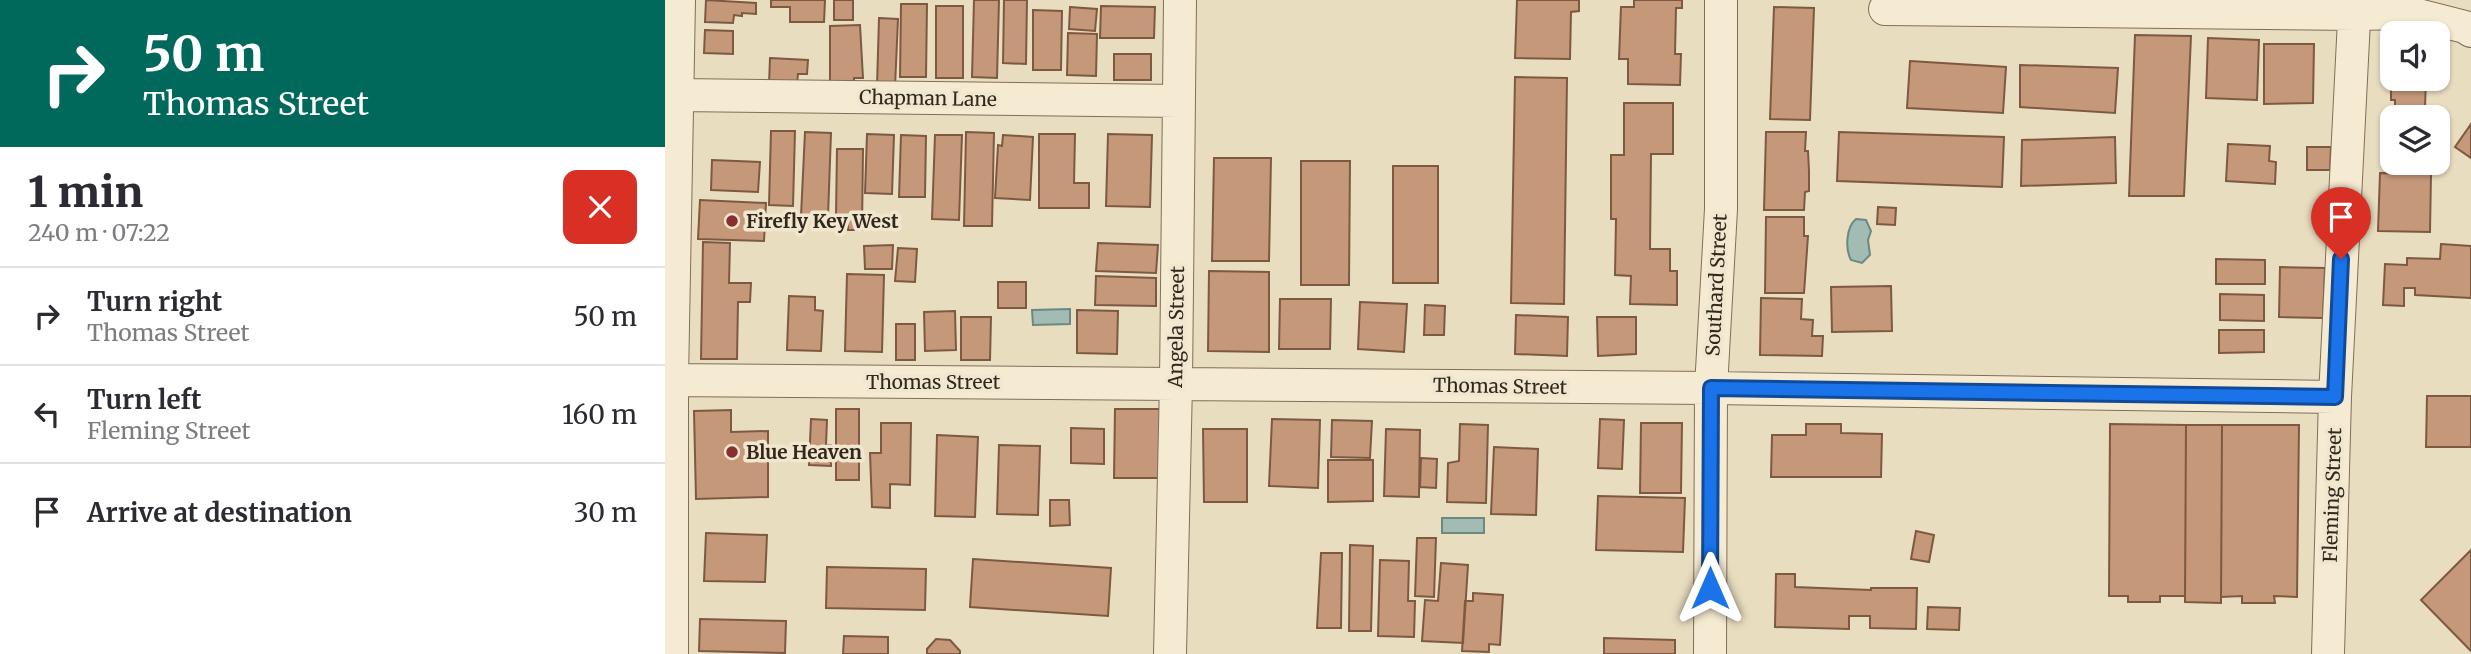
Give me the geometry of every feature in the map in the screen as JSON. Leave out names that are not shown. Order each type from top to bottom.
[{"type":"street","points":[[670,652],[669,380],[673,84],[679,0]]},
{"type":"street","name":"Angela Street","points":[[1170,654],[1180,0]]},
{"type":"street","name":"Southard Street","points":[[1710,654],[1711,388],[1721,209],[1721,0]]},
{"type":"street","points":[[1885,9],[2355,7],[2410,13],[2465,27],[2471,31]]},
{"type":"street","name":"Fleming Street","points":[[2328,654],[2335,397],[2355,7]]},
{"type":"street","name":"Chapman Lane","points":[[673,84],[1179,101]]},
{"type":"street","name":"Thomas Street","points":[[669,380],[1711,388],[2335,397]]},
{"type":"water","points":[[1856,219],[1866,220],[1871,231],[1868,240],[1870,255],[1862,263],[1851,260],[1848,250],[1848,233]]},
{"type":"water","points":[[1070,309],[1070,324],[1033,325],[1032,310]]},
{"type":"water","points":[[1442,518],[1484,518],[1484,533],[1442,533]]},
{"type":"building","points":[[706,0],[756,3],[756,14],[734,15],[733,23],[705,22]]},
{"type":"building","points":[[771,0],[825,0],[824,22],[790,22],[790,7],[771,7]]},
{"type":"building","points":[[834,0],[853,0],[853,20],[834,20]]},
{"type":"building","points":[[974,0],[999,0],[997,78],[972,77]]},
{"type":"building","points":[[1004,0],[1027,0],[1026,64],[1003,63]]},
{"type":"building","points":[[1517,0],[1579,0],[1579,11],[1571,12],[1570,59],[1515,58]]},
{"type":"building","points":[[1634,0],[1682,0],[1682,8],[1676,8],[1675,54],[1681,54],[1680,85],[1628,84],[1628,59],[1619,59],[1621,7],[1634,7]]},
{"type":"building","points":[[901,4],[927,4],[926,77],[900,77]]},
{"type":"building","points":[[936,6],[963,6],[963,78],[936,78]]},
{"type":"building","points":[[1101,6],[1155,7],[1154,38],[1100,38]]},
{"type":"building","points":[[1070,7],[1097,9],[1095,31],[1069,29]]},
{"type":"building","points":[[1774,7],[1814,8],[1810,120],[1770,119]]},
{"type":"building","points":[[1033,10],[1062,11],[1061,70],[1033,70]]},
{"type":"building","points":[[879,18],[898,19],[895,87],[877,86]]},
{"type":"building","points":[[860,25],[863,78],[854,78],[854,86],[830,87],[830,26]]},
{"type":"building","points":[[705,30],[733,31],[733,54],[704,53]]},
{"type":"building","points":[[1068,33],[1097,34],[1096,76],[1067,75]]},
{"type":"building","points":[[2135,35],[2191,36],[2184,196],[2129,196]]},
{"type":"building","points":[[2208,38],[2259,40],[2257,100],[2206,98]]},
{"type":"building","points":[[2264,44],[2314,44],[2313,103],[2264,104]]},
{"type":"building","points":[[1114,54],[1151,54],[1151,80],[1114,80]]},
{"type":"building","points":[[770,58],[808,60],[807,74],[798,74],[797,85],[769,84]]},
{"type":"building","points":[[1910,61],[2006,67],[2003,113],[1907,108]]},
{"type":"building","points":[[2020,65],[2118,68],[2115,113],[2020,107]]},
{"type":"building","points":[[1515,77],[1567,78],[1564,304],[1511,303]]},
{"type":"building","points":[[2391,91],[2426,91],[2425,105],[2395,105],[2395,100],[2391,100]]},
{"type":"building","points":[[1624,103],[1673,103],[1673,154],[1651,154],[1650,249],[1670,249],[1670,271],[1677,271],[1677,305],[1630,304],[1631,276],[1615,275],[1616,219],[1611,219],[1611,155],[1624,155]]},
{"type":"building","points":[[2471,124],[2471,158],[2455,147]]},
{"type":"building","points":[[771,131],[795,131],[793,206],[769,205]]},
{"type":"building","points":[[805,132],[831,133],[828,217],[801,216]]},
{"type":"building","points":[[966,132],[994,133],[992,226],[964,226]]},
{"type":"building","points":[[1766,132],[1806,132],[1809,191],[1805,192],[1804,210],[1764,210]]},
{"type":"building","points":[[1839,132],[2004,137],[2002,187],[1837,181]]},
{"type":"building","points":[[867,134],[894,135],[892,194],[865,193]]},
{"type":"building","points":[[1039,134],[1075,134],[1074,183],[1089,183],[1089,208],[1039,208]]},
{"type":"building","points":[[1108,134],[1152,135],[1150,207],[1106,206]]},
{"type":"building","points":[[901,135],[926,136],[925,197],[899,197]]},
{"type":"building","points":[[935,135],[962,135],[959,220],[932,219]]},
{"type":"building","points":[[1003,135],[1033,137],[1030,200],[995,198],[998,145],[1002,146]]},
{"type":"building","points":[[2115,137],[2116,183],[2021,186],[2022,140]]},
{"type":"building","points":[[2228,144],[2270,146],[2269,161],[2276,162],[2275,184],[2226,181]]},
{"type":"building","points":[[2307,147],[2331,147],[2330,170],[2307,170]]},
{"type":"building","points":[[837,149],[863,149],[862,230],[848,230],[848,215],[836,215]]},
{"type":"building","points":[[1214,158],[1271,158],[1269,261],[1212,261]]},
{"type":"building","points":[[712,160],[760,162],[758,192],[711,190]]},
{"type":"building","points":[[1301,161],[1350,161],[1349,285],[1301,285]]},
{"type":"building","points":[[1393,166],[1438,166],[1438,283],[1393,283]]},
{"type":"building","points":[[2380,173],[2431,175],[2430,232],[2378,231]]},
{"type":"building","name":"Firefly Key West","points":[[700,200],[766,203],[764,241],[698,239]]},
{"type":"building","points":[[1878,207],[1896,208],[1895,225],[1877,224]]},
{"type":"building","points":[[1766,217],[1804,217],[1804,236],[1808,236],[1804,293],[1765,293]]},
{"type":"building","points":[[703,242],[730,243],[729,283],[751,283],[750,302],[738,302],[737,359],[701,359]]},
{"type":"building","points":[[1098,243],[1158,245],[1156,273],[1096,271]]},
{"type":"building","points":[[2441,244],[2471,246],[2471,298],[2415,295],[2415,288],[2404,288],[2404,306],[2383,305],[2385,264],[2407,265],[2407,258],[2440,259]]},
{"type":"building","points":[[893,245],[892,269],[865,269],[864,246]]},
{"type":"building","points":[[898,248],[917,249],[915,282],[895,281]]},
{"type":"building","points":[[2216,259],[2265,260],[2265,284],[2216,284]]},
{"type":"building","points":[[2280,267],[2325,268],[2323,318],[2279,317]]},
{"type":"building","points":[[1209,271],[1269,272],[1269,352],[1208,351]]},
{"type":"building","points":[[847,274],[884,275],[882,352],[845,351]]},
{"type":"building","points":[[1096,276],[1156,278],[1156,306],[1095,305]]},
{"type":"building","points":[[998,282],[1026,282],[1026,308],[998,308]]},
{"type":"building","points":[[1891,286],[1892,331],[1832,332],[1831,287]]},
{"type":"building","points":[[2220,294],[2264,295],[2264,321],[2220,320]]},
{"type":"building","points":[[789,296],[815,297],[815,310],[823,311],[821,351],[787,350]]},
{"type":"building","points":[[1761,298],[1802,299],[1801,319],[1813,320],[1812,336],[1823,336],[1822,356],[1760,355]]},
{"type":"building","points":[[1280,299],[1331,299],[1330,349],[1279,349]]},
{"type":"building","points":[[1360,302],[1407,304],[1404,352],[1358,349]]},
{"type":"building","points":[[1425,305],[1445,306],[1444,335],[1424,335]]},
{"type":"building","points":[[1077,310],[1118,311],[1117,354],[1077,353]]},
{"type":"building","points":[[955,311],[956,350],[925,351],[924,312]]},
{"type":"building","points":[[1516,315],[1568,317],[1567,356],[1515,354]]},
{"type":"building","points":[[961,317],[991,317],[990,360],[961,360]]},
{"type":"building","points":[[1597,317],[1636,317],[1636,354],[1598,356]]},
{"type":"building","points":[[896,324],[915,324],[915,360],[896,360]]},
{"type":"building","points":[[2219,330],[2264,330],[2264,352],[2219,353]]},
{"type":"building","points":[[2427,396],[2471,396],[2471,447],[2426,447]]},
{"type":"building","points":[[836,409],[859,409],[859,480],[836,480]]},
{"type":"building","points":[[1115,409],[1160,409],[1164,478],[1114,478]]},
{"type":"building","name":"Blue Heaven","points":[[731,410],[731,432],[768,431],[768,497],[696,499],[694,411]]},
{"type":"building","points":[[811,419],[827,420],[826,445],[831,445],[831,466],[809,465]]},
{"type":"building","points":[[1272,419],[1320,420],[1318,488],[1269,486]]},
{"type":"building","points":[[1600,419],[1624,420],[1622,469],[1598,468]]},
{"type":"building","points":[[1332,420],[1372,421],[1370,458],[1331,457]]},
{"type":"building","points":[[881,423],[911,423],[910,485],[890,484],[890,508],[872,507],[870,453],[881,453]]},
{"type":"building","points":[[1641,423],[1682,423],[1681,493],[1640,493]]},
{"type":"building","points":[[1460,424],[1488,425],[1486,503],[1447,502],[1448,463],[1459,461]]},
{"type":"building","points":[[1806,424],[1841,424],[1841,433],[1882,434],[1881,477],[1771,477],[1772,435],[1806,435]]},
{"type":"building","points":[[2110,424],[2186,425],[2185,596],[2160,596],[2160,602],[2128,602],[2128,596],[2109,596]]},
{"type":"building","points":[[2186,425],[2222,425],[2221,603],[2185,602]]},
{"type":"building","points":[[2222,425],[2299,425],[2297,597],[2274,596],[2275,603],[2242,603],[2242,596],[2221,597]]},
{"type":"building","points":[[1071,428],[1104,429],[1104,464],[1071,463]]},
{"type":"building","points":[[1203,429],[1247,429],[1247,502],[1204,502]]},
{"type":"building","points":[[1386,429],[1420,430],[1419,497],[1384,496]]},
{"type":"building","points":[[937,435],[978,437],[975,517],[935,516]]},
{"type":"building","points":[[999,445],[1040,446],[1038,515],[997,514]]},
{"type":"building","points":[[1494,447],[1538,449],[1536,515],[1491,514]]},
{"type":"building","points":[[1421,458],[1437,459],[1436,488],[1420,487]]},
{"type":"building","points":[[1328,460],[1373,460],[1373,501],[1328,502]]},
{"type":"building","points":[[1598,496],[1685,498],[1683,552],[1596,550]]},
{"type":"building","points":[[1050,500],[1069,500],[1070,525],[1050,526]]},
{"type":"building","points":[[1916,531],[1934,535],[1929,562],[1911,559]]},
{"type":"building","points":[[706,533],[767,535],[765,582],[704,581]]},
{"type":"building","points":[[1417,538],[1436,538],[1434,597],[1415,596]]},
{"type":"building","points":[[1350,545],[1373,546],[1371,631],[1349,631]]},
{"type":"building","points":[[2471,550],[2471,651],[2421,600]]},
{"type":"building","points":[[1321,553],[1342,553],[1341,628],[1317,628]]},
{"type":"building","points":[[973,559],[1111,568],[1108,616],[970,607]]},
{"type":"building","points":[[1380,560],[1409,561],[1408,601],[1415,601],[1414,637],[1378,636]]},
{"type":"building","points":[[1441,563],[1468,565],[1463,643],[1422,641],[1425,600],[1438,601]]},
{"type":"building","points":[[827,567],[926,569],[925,610],[826,608]]},
{"type":"building","points":[[1776,574],[1795,574],[1795,587],[1871,590],[1917,588],[1916,629],[1870,628],[1870,616],[1849,616],[1849,629],[1775,627]]},
{"type":"building","points":[[1473,593],[1503,595],[1500,645],[1489,644],[1489,652],[1462,651],[1465,601],[1473,601]]},
{"type":"building","points":[[1928,607],[1960,608],[1959,630],[1927,629]]},
{"type":"building","points":[[700,619],[786,621],[785,653],[699,651]]},
{"type":"building","points":[[844,636],[888,637],[888,654],[843,654]]},
{"type":"building","points":[[1604,638],[1675,640],[1675,654],[1604,654]]},
{"type":"building","points":[[936,639],[950,640],[960,654],[927,654],[927,649]]},
{"type":"place","name":"Firefly Key West","points":[[732,221]]},
{"type":"place","name":"Blue Heaven","points":[[732,452]]},
{"type":"route","points":[[1710,588],[1711,388],[2335,397],[2341,259]]}]
